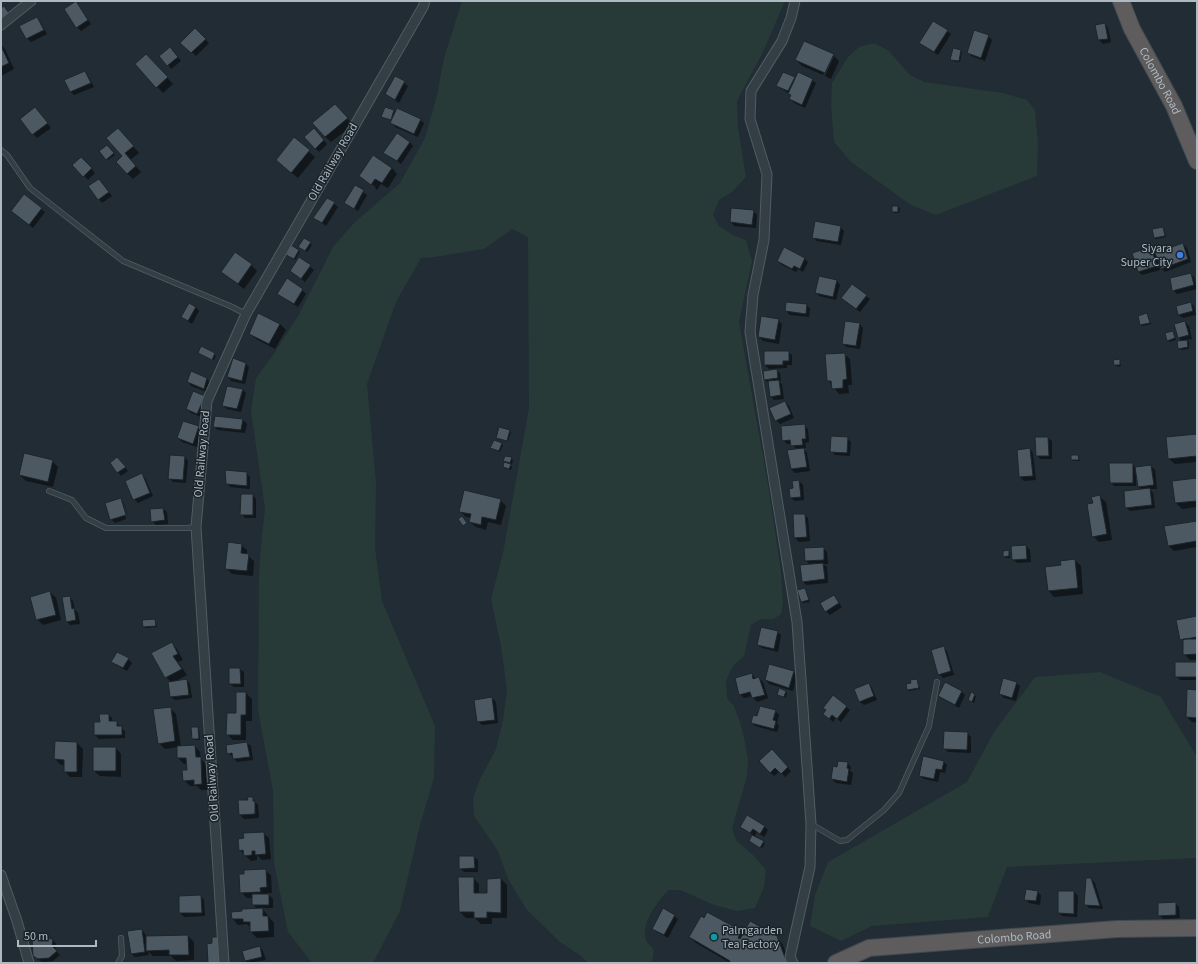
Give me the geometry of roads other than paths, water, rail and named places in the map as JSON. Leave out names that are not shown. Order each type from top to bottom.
[{"type":"highway","name":"Colombo Road","points":[[1122,1],[1132,29],[1174,106],[1197,161]]},
{"type":"highway","name":"Colombo Road","points":[[836,963],[869,948],[1117,929],[1197,928]]},
{"type":"street","points":[[1,25],[31,1]]},
{"type":"street","name":"Old Railway Road","points":[[224,963],[196,527],[207,401],[246,314],[420,14],[425,1]]},
{"type":"street","points":[[793,963],[790,957],[810,867],[811,824],[798,622],[750,332],[753,295],[764,240],[767,174],[750,119],[751,91],[782,41],[791,18],[795,1]]},
{"type":"street","points":[[1,875],[17,921],[29,963]]},
{"type":"lane","points":[[1,150],[7,154],[30,188],[123,261],[246,314]]},
{"type":"lane","points":[[49,491],[72,500],[86,518],[106,528],[196,527]]},
{"type":"lane","points":[[811,824],[840,841],[847,840],[884,810],[899,794],[929,726],[937,682]]},
{"type":"lane","points":[[118,963],[122,956],[121,938]]},
{"type":"place","name":"Siyara Super City","points":[[1180,255]]},
{"type":"place","name":"Palmgarden Tea Factory","points":[[714,937]]}]
